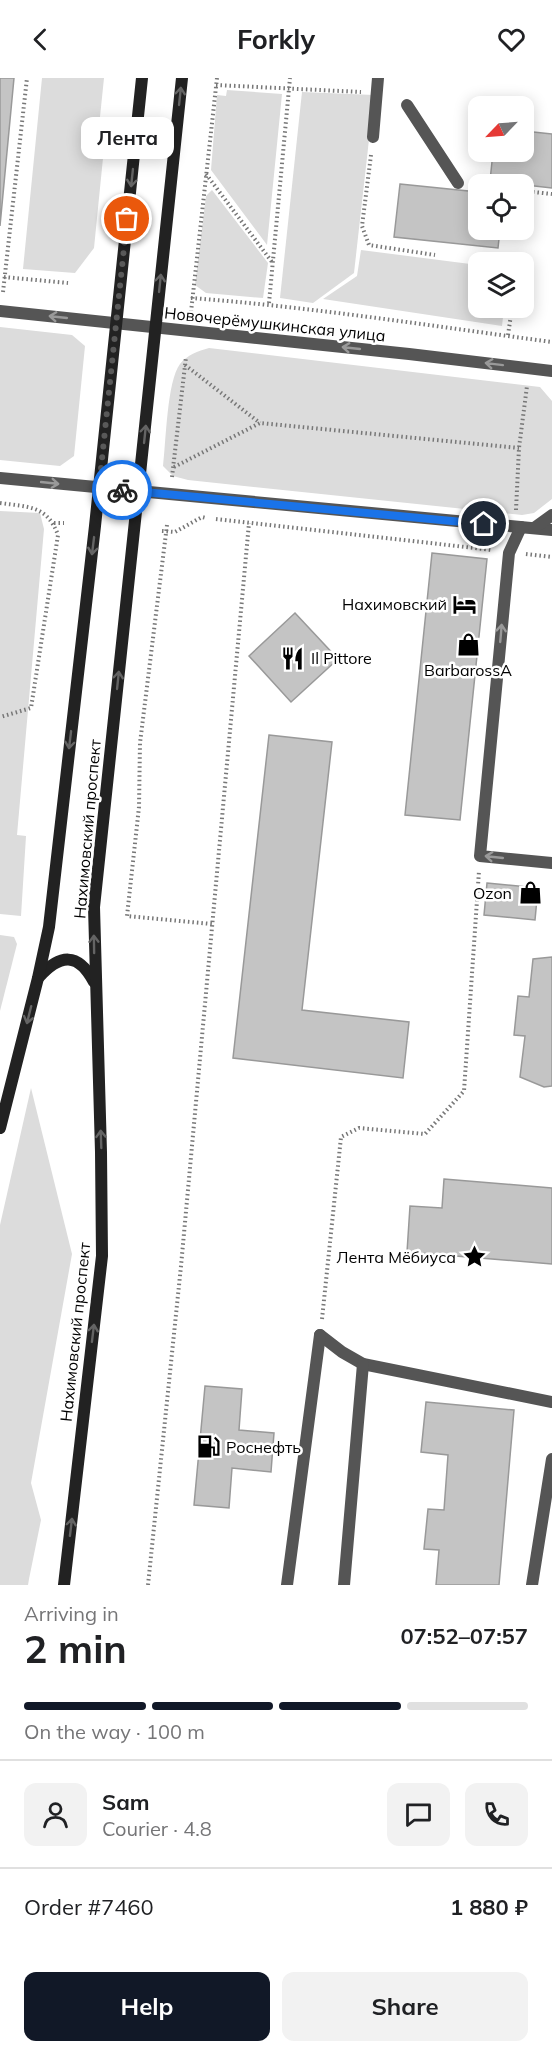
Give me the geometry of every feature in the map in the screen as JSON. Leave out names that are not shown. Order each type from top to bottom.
[{"type":"main road","name":"Нахимовский проспект","points":[[0,1128],[49,927],[99,488],[142,78]]},
{"type":"main road","name":"Нахимовский проспект","points":[[64,1585],[102,1257],[94,906],[182,78]]},
{"type":"main road","points":[[38,978],[51,964],[63,959],[75,961],[87,970],[95,983]]},
{"type":"street","points":[[373,137],[378,78]]},
{"type":"street","points":[[407,105],[458,183]]},
{"type":"street","name":"Новочерёмушкинская улица","points":[[0,311],[410,354],[550,373]]},
{"type":"street","points":[[0,478],[552,530]]},
{"type":"street","points":[[534,528],[552,515]]},
{"type":"street","points":[[521,527],[509,553],[480,856],[552,863]]},
{"type":"street","points":[[320,1335],[363,1364],[552,1402]]},
{"type":"street","points":[[287,1585],[320,1335]]},
{"type":"street","points":[[344,1585],[363,1364]]},
{"type":"street","points":[[532,1585],[552,1459]]},
{"type":"path","points":[[3,292],[27,78]]},
{"type":"path","points":[[191,312],[217,78]]},
{"type":"path","points":[[269,303],[290,78]]},
{"type":"path","points":[[216,85],[377,92]]},
{"type":"path","points":[[373,137],[362,226],[369,245],[435,255]]},
{"type":"path","points":[[206,173],[273,262]]},
{"type":"path","points":[[534,192],[552,194]]},
{"type":"path","points":[[4,277],[68,283]]},
{"type":"path","points":[[191,298],[269,303],[508,334],[552,342]]},
{"type":"path","points":[[508,334],[510,318]]},
{"type":"path","points":[[536,348],[538,340]]},
{"type":"path","points":[[172,477],[186,357]]},
{"type":"path","points":[[185,365],[260,423],[519,448]]},
{"type":"path","points":[[513,515],[517,509],[519,448],[528,382]]},
{"type":"path","points":[[174,467],[260,423]]},
{"type":"path","points":[[0,503],[37,508],[54,523],[58,535],[31,708],[0,717]]},
{"type":"path","points":[[164,531],[175,532],[202,517],[552,557]]},
{"type":"path","points":[[54,523],[64,524]]},
{"type":"path","points":[[148,1585],[178,1290],[249,523]]},
{"type":"path","points":[[167,525],[164,531],[140,743],[139,807],[126,916],[212,924]]},
{"type":"path","points":[[320,1335],[341,1137],[359,1128],[425,1134],[464,1091],[480,856]]},
{"type":"shaded area","points":[[42,78],[104,78],[97,146],[104,148],[94,248],[75,273],[23,269]]},
{"type":"shaded area","points":[[227,90],[282,94],[267,245],[211,170],[217,95],[226,96]]},
{"type":"shaded area","points":[[302,92],[374,95],[354,273],[313,303],[280,298]]},
{"type":"shaded area","points":[[212,190],[268,263],[263,298],[206,293],[195,285],[206,196]]},
{"type":"shaded area","points":[[361,250],[468,264],[468,318],[503,318],[502,326],[323,299],[357,276]]},
{"type":"shaded area","points":[[0,327],[72,335],[85,346],[74,456],[60,466],[0,460]]},
{"type":"shaded area","points":[[209,348],[540,387],[552,401],[552,499],[534,513],[522,515],[188,480],[173,476],[163,466],[172,384],[183,361]]},
{"type":"shaded area","points":[[0,511],[40,513],[44,529],[17,835],[26,836],[21,916],[0,914]]},
{"type":"shaded area","points":[[0,935],[14,937],[17,944],[0,1011]]},
{"type":"shaded area","points":[[31,1088],[72,1254],[31,1483],[41,1520],[28,1585],[0,1585],[0,1225]]},
{"type":"building","points":[[0,78],[14,78],[0,226]]},
{"type":"building","points":[[534,132],[552,134],[552,188],[534,186],[534,174],[491,174],[492,162],[534,162]]},
{"type":"building","points":[[400,184],[468,191],[468,240],[499,240],[498,248],[394,237]]},
{"type":"building","points":[[432,553],[487,559],[460,820],[405,815]]},
{"type":"building","name":"Il Pittore","points":[[295,613],[338,659],[291,702],[249,656]]},
{"type":"building","points":[[269,735],[332,742],[302,1010],[409,1022],[403,1078],[233,1058]]},
{"type":"building","points":[[487,883],[538,888],[535,920],[484,915]]},
{"type":"building","points":[[552,957],[552,1086],[544,1087],[520,1077],[525,1036],[514,1035],[518,996],[529,997],[533,959]]},
{"type":"building","points":[[444,1179],[552,1188],[552,1264],[407,1252],[410,1206],[442,1208]]},
{"type":"building","points":[[205,1386],[242,1389],[239,1430],[274,1433],[271,1472],[232,1468],[229,1508],[194,1505]]},
{"type":"building","points":[[426,1402],[514,1410],[499,1585],[436,1585],[439,1550],[424,1549],[428,1509],[444,1510],[448,1455],[421,1452]]},
{"type":"way so far","points":[[122,490],[99,488],[127,219]]},
{"type":"place","name":"Лента","points":[[127,219]]},
{"type":"place","name":"Нахимовский","points":[[465,604]]},
{"type":"place","name":"BarbarossA","points":[[468,645]]},
{"type":"place","name":"Il Pittore","points":[[293,658]]},
{"type":"place","name":"Ozon","points":[[530,893]]},
{"type":"place","name":"Лента Мёбиуса","points":[[474,1257]]},
{"type":"place","name":"Роснефть","points":[[208,1447]]},
{"type":"route","points":[[122,490],[484,524]]}]
